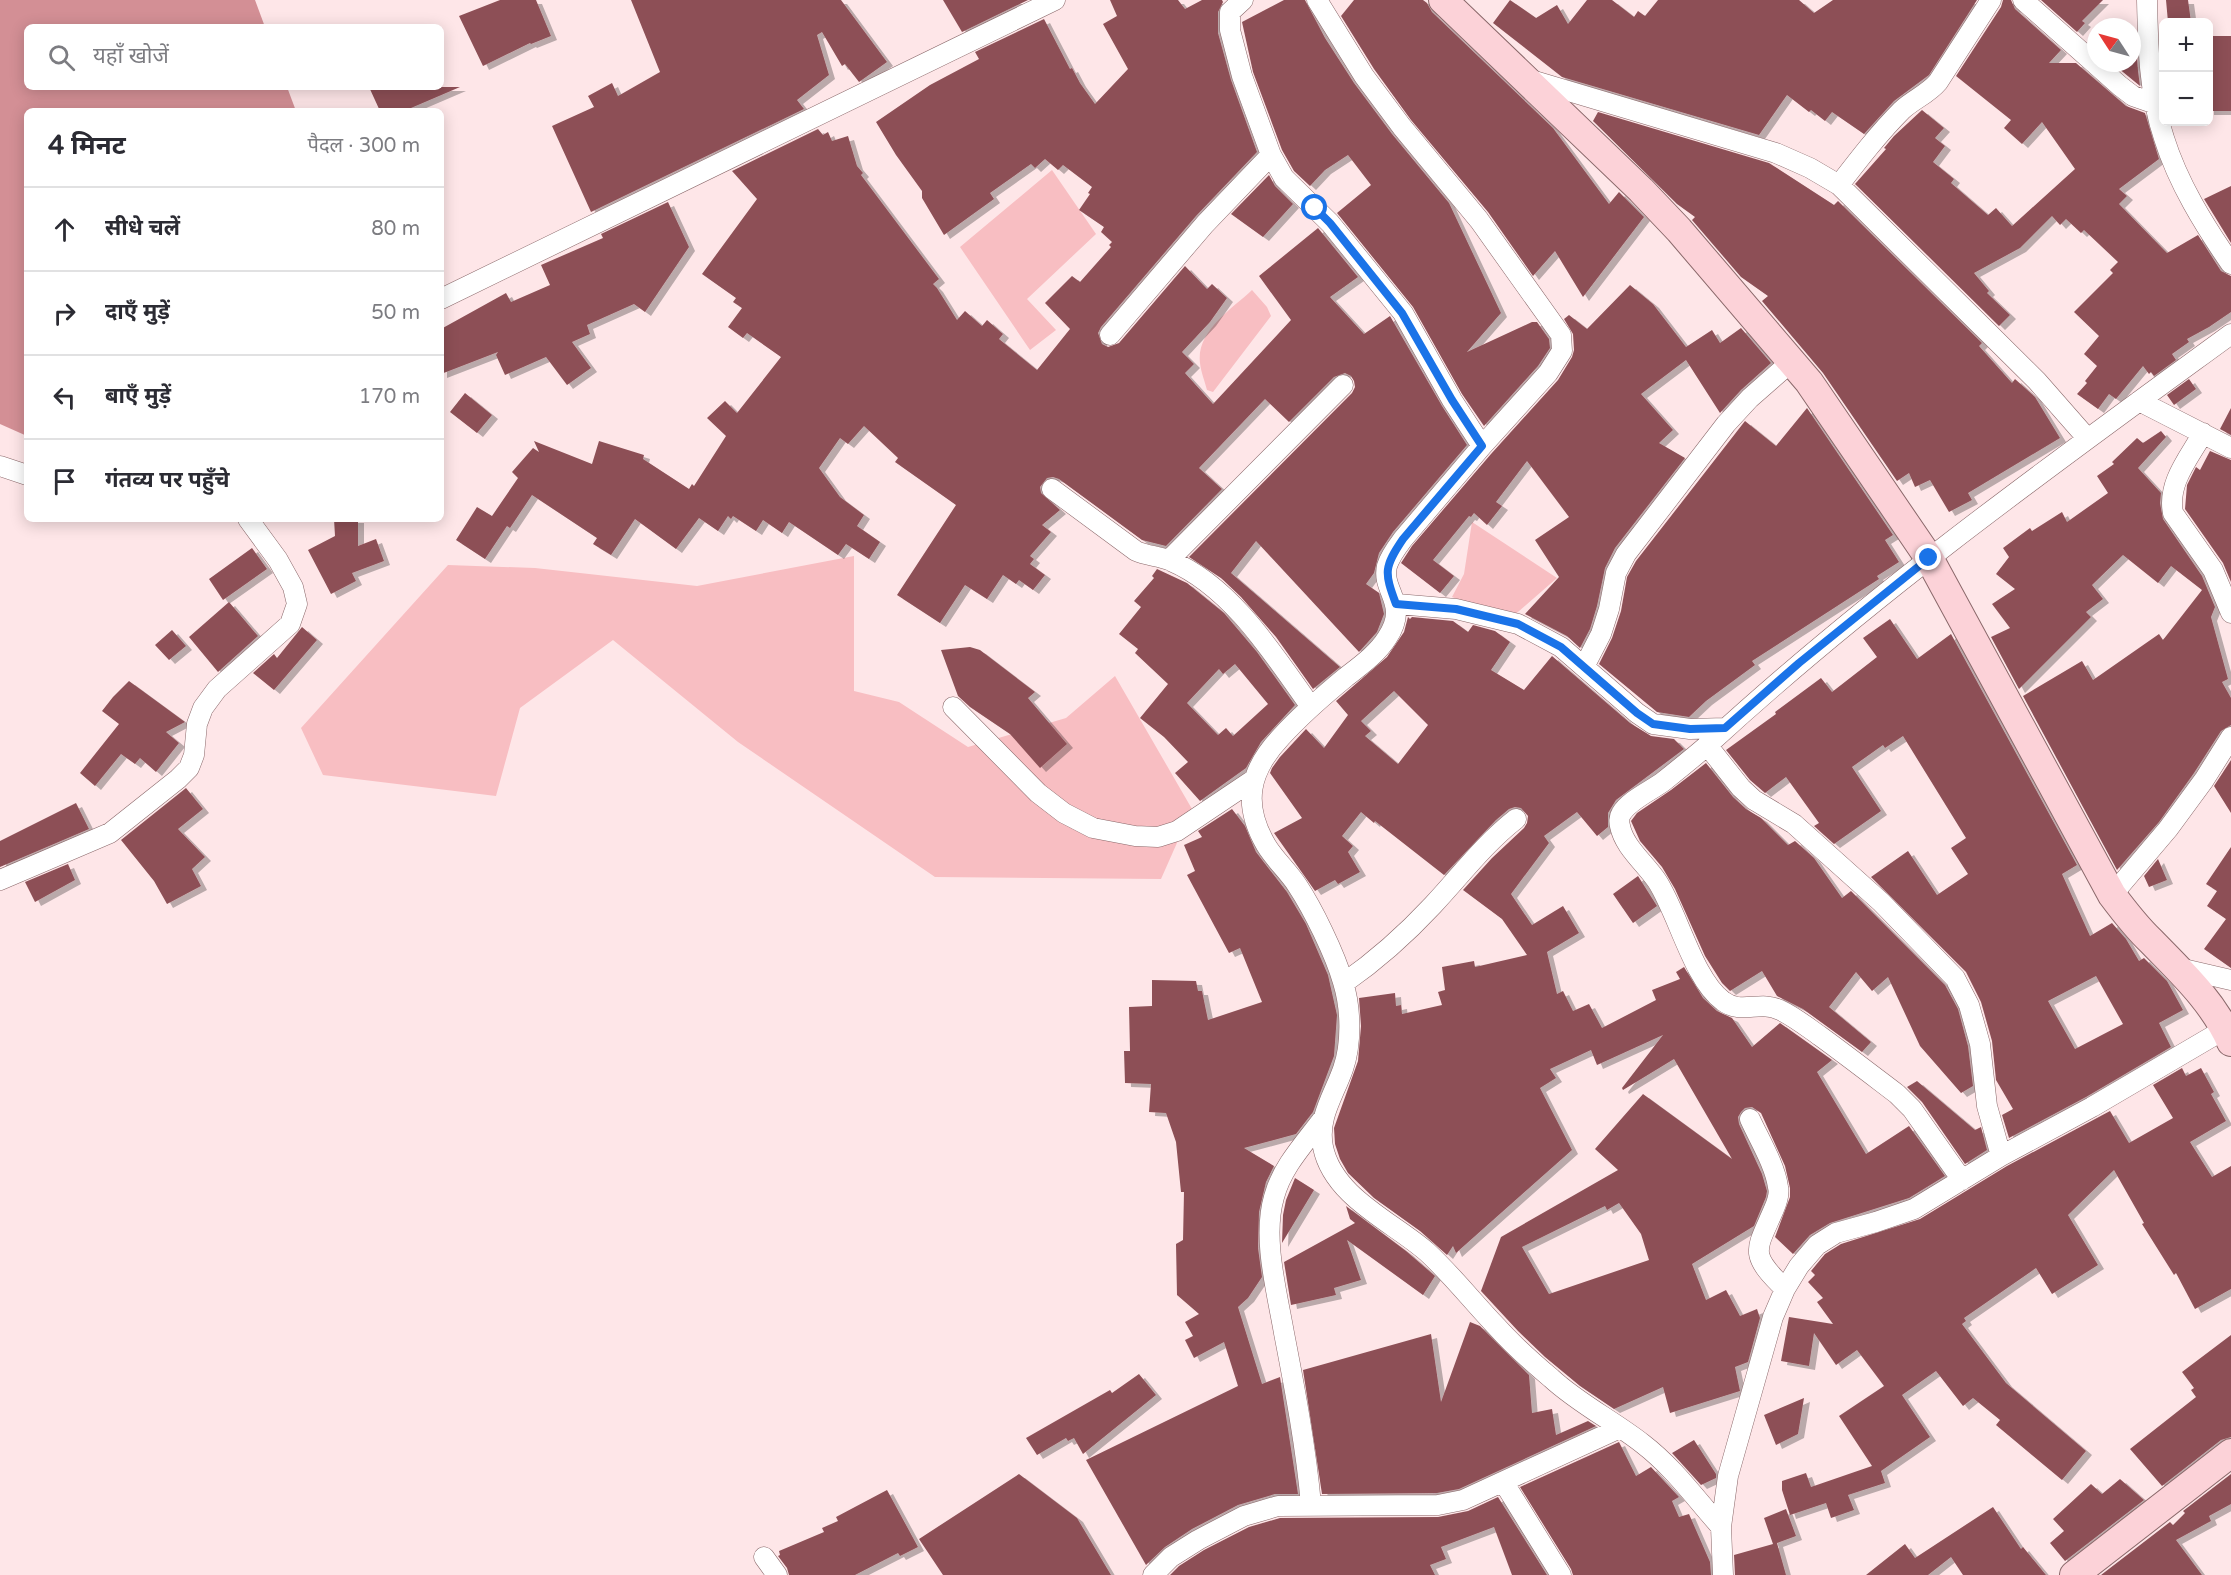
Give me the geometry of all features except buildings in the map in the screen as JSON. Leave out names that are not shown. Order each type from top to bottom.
[{"type":"street","points":[[444,298],[1055,0]]},
{"type":"street","points":[[1243,0],[1230,12],[1230,30],[1242,76],[1271,155],[1284,178],[1330,223],[1402,313],[1452,400],[1482,446]]},
{"type":"street","points":[[1311,1505],[1307,1452],[1275,1282],[1270,1240],[1270,1215],[1276,1190],[1287,1166],[1322,1120],[1347,1055],[1348,1013],[1344,983],[1299,887],[1266,845],[1257,824],[1251,801],[1253,780],[1262,761],[1276,742],[1311,707],[1374,653],[1388,637],[1397,617],[1387,568],[1393,554],[1403,539],[1482,446],[1552,368],[1562,351],[1561,335],[1479,220],[1402,127],[1364,76],[1317,0]]},
{"type":"street","points":[[1443,0],[1633,182],[1679,230],[1809,382],[1929,558],[2112,896],[2151,942],[2179,968],[2228,1035],[2001,1156],[1914,1209],[1836,1233],[1817,1245],[1785,1288],[1773,1317],[1728,1476],[1721,1527],[1723,1575]]},
{"type":"street","points":[[1839,185],[1879,135],[1904,109],[1929,92],[1938,82],[1950,67],[1991,0]]},
{"type":"street","points":[[2023,0],[2120,86],[2133,96],[2156,104]]},
{"type":"street","points":[[2147,0],[2148,48],[2156,104],[2164,138],[2186,190],[2205,225],[2231,264]]},
{"type":"street","points":[[1522,77],[1776,153],[1810,168],[1839,185],[2037,381],[2087,438]]},
{"type":"street","points":[[1110,335],[1205,224],[1271,155]]},
{"type":"street","points":[[1962,1180],[1912,1109],[1898,1094],[1795,1018],[1765,1005],[1738,1008],[1725,1003],[1711,990],[1657,880],[1624,838],[1619,823],[1620,815],[1632,803],[1664,781],[1707,745],[1806,657],[1929,558],[2087,438],[2231,333]]},
{"type":"street","points":[[1584,667],[1601,634],[1610,609],[1616,573],[1626,554],[1709,444],[1750,398],[1791,362]]},
{"type":"street","points":[[1169,560],[1343,385]]},
{"type":"street","points":[[2139,401],[2231,448]]},
{"type":"street","points":[[2203,434],[2172,486],[2171,501],[2173,513],[2213,570],[2231,614]]},
{"type":"street","points":[[0,466],[24,474]]},
{"type":"street","points":[[1052,489],[1136,551],[1169,560],[1207,583],[1254,628],[1311,707]]},
{"type":"street","points":[[0,880],[110,833],[178,779],[189,768],[194,755],[198,724],[203,708],[217,689],[290,624],[297,604],[293,587],[278,560],[250,522]]},
{"type":"street","points":[[1396,604],[1456,609],[1518,624],[1561,647],[1637,713],[1653,724],[1690,729],[1725,728]]},
{"type":"street","points":[[953,707],[1038,793],[1064,813],[1093,828],[1135,836],[1158,837],[1177,831],[1253,780]]},
{"type":"street","points":[[2112,896],[2168,829],[2204,780],[2231,737]]},
{"type":"street","points":[[1707,745],[1740,788],[1754,800],[1794,824],[1881,902],[1955,978],[1969,1005],[1980,1044],[1987,1106],[2001,1156]]},
{"type":"street","points":[[1344,983],[1380,957],[1407,932],[1481,849],[1516,819]]},
{"type":"street","points":[[2179,968],[2231,980]]},
{"type":"street","points":[[1750,1119],[1779,1189],[1777,1202],[1761,1233],[1758,1247],[1760,1257],[1771,1275],[1785,1288]]},
{"type":"street","points":[[1322,1120],[1323,1147],[1330,1166],[1346,1189],[1377,1217],[1426,1252],[1465,1290],[1494,1324],[1554,1381],[1655,1455],[1721,1527]]},
{"type":"street","points":[[1153,1575],[1171,1557],[1198,1539],[1244,1516],[1278,1506],[1438,1505],[1463,1500],[1620,1428]]},
{"type":"street","points":[[2074,1575],[2231,1453]]},
{"type":"street","points":[[1504,1483],[1562,1575]]},
{"type":"street","points":[[764,1557],[777,1575]]},
{"type":"shaded area","points":[[0,0],[255,0],[264,24],[24,24],[24,90],[288,90],[295,108],[24,108],[24,435],[0,424]]},
{"type":"shaded area","points":[[1052,170],[1096,234],[1027,299],[1056,330],[1030,350],[960,247]]},
{"type":"shaded area","points":[[1252,290],[1267,307],[1271,316],[1213,392],[1207,390],[1200,363],[1200,351],[1204,341],[1217,322]]},
{"type":"shaded area","points":[[1472,522],[1557,578],[1511,618],[1452,597],[1464,574]]},
{"type":"shaded area","points":[[854,556],[854,691],[899,702],[968,747],[1066,718],[1115,676],[1192,809],[1161,879],[935,877],[738,742],[613,640],[520,708],[496,796],[323,775],[301,728],[448,565],[535,568],[697,586]]},
{"type":"route","points":[[1315,208],[1330,223],[1402,313],[1452,400],[1482,446],[1403,539],[1393,554],[1387,568],[1388,581],[1396,604],[1456,609],[1518,624],[1561,647],[1637,713],[1653,724],[1667,728],[1725,728],[1799,663],[1929,558]]}]
